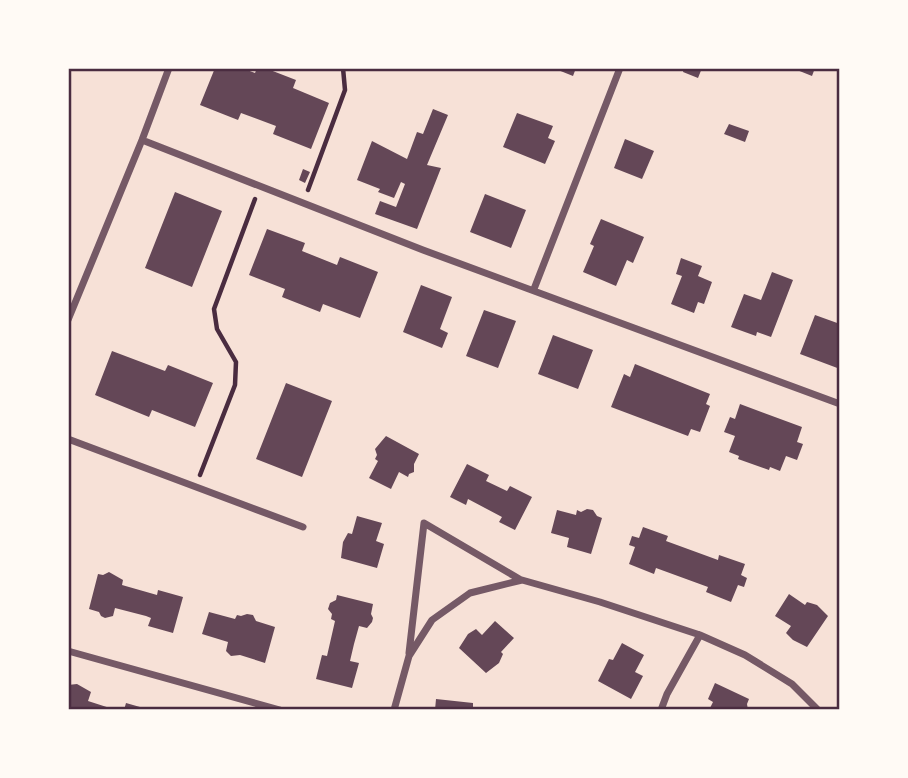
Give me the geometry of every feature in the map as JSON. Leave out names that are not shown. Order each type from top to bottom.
[{"type":"street","points":[[68,320],[169,68]]},
{"type":"street","points":[[534,289],[620,68]]},
{"type":"street","points":[[142,140],[302,203],[840,404]]},
{"type":"street","points":[[68,439],[303,527]]},
{"type":"street","points":[[394,710],[409,656],[424,523],[522,580],[700,635],[745,655],[792,684],[818,710]]},
{"type":"street","points":[[409,656],[432,620],[470,593],[522,580]]},
{"type":"street","points":[[662,710],[667,694],[700,635]]},
{"type":"street","points":[[68,651],[279,710]]},
{"type":"path","points":[[302,203],[345,90],[343,68]]},
{"type":"path","points":[[195,486],[235,385],[236,362],[217,329],[214,309],[260,186]]},
{"type":"building","points":[[215,68],[242,68],[255,73],[257,68],[265,68],[296,80],[293,88],[329,103],[311,149],[273,134],[276,126],[241,113],[238,120],[200,105]]},
{"type":"building","points":[[553,68],[576,68],[573,76]]},
{"type":"building","points":[[684,68],[702,68],[698,78],[683,72]]},
{"type":"building","points":[[792,68],[815,68],[812,76]]},
{"type":"building","points":[[433,109],[448,115],[427,165],[441,168],[417,229],[375,214],[380,201],[396,207],[405,184],[401,182],[394,198],[357,180],[372,141],[407,159],[417,132],[423,134]]},
{"type":"building","points":[[517,113],[553,126],[548,138],[555,141],[545,164],[503,147]]},
{"type":"building","points":[[729,124],[749,131],[745,142],[724,134]]},
{"type":"building","points":[[625,139],[654,151],[642,179],[614,168]]},
{"type":"building","points":[[303,169],[310,172],[305,183],[299,180]]},
{"type":"building","points":[[175,192],[222,211],[192,287],[145,268]]},
{"type":"building","points":[[485,194],[526,210],[511,248],[470,232]]},
{"type":"building","points":[[601,219],[644,237],[633,263],[627,260],[616,286],[583,272],[594,246],[590,244]]},
{"type":"building","points":[[267,229],[305,243],[302,251],[337,265],[340,257],[378,272],[360,318],[323,304],[320,312],[282,297],[285,289],[249,275]]},
{"type":"building","points":[[681,258],[702,266],[698,276],[712,282],[704,304],[698,302],[694,313],[671,304],[682,276],[676,274]]},
{"type":"building","points":[[772,272],[793,280],[771,337],[757,332],[756,336],[731,327],[744,294],[761,300]]},
{"type":"building","points":[[421,285],[452,297],[440,329],[448,333],[442,348],[403,332]]},
{"type":"building","points":[[484,310],[516,321],[498,368],[466,356]]},
{"type":"building","points":[[815,315],[840,324],[840,369],[800,354]]},
{"type":"building","points":[[553,335],[593,350],[578,389],[538,374]]},
{"type":"building","points":[[112,351],[165,371],[168,365],[213,383],[195,427],[152,410],[149,417],[95,395]]},
{"type":"building","points":[[635,364],[710,394],[706,404],[710,406],[700,432],[691,429],[688,436],[611,407],[624,374],[630,377]]},
{"type":"building","points":[[286,383],[332,401],[302,477],[256,459]]},
{"type":"building","points":[[740,404],[802,427],[797,442],[803,444],[797,460],[786,456],[780,471],[770,467],[769,470],[738,459],[739,456],[729,452],[735,436],[724,432],[730,417],[735,419]]},
{"type":"building","points":[[386,436],[419,454],[414,464],[414,472],[408,477],[399,472],[391,489],[369,478],[378,461],[375,459],[375,449]]},
{"type":"building","points":[[467,464],[489,475],[486,481],[507,491],[510,486],[532,497],[515,530],[499,522],[502,517],[468,499],[466,505],[450,497]]},
{"type":"building","points":[[557,510],[576,515],[577,510],[581,512],[593,510],[602,518],[591,554],[567,547],[569,538],[551,533]]},
{"type":"building","points":[[357,516],[382,523],[376,541],[384,544],[377,568],[341,558],[343,542],[348,533],[352,534]]},
{"type":"building","points":[[643,527],[668,536],[666,541],[718,560],[719,555],[745,564],[741,575],[747,578],[744,587],[738,585],[731,602],[706,592],[708,587],[656,568],[654,574],[629,564],[635,547],[629,545],[632,536],[639,538]]},
{"type":"building","points":[[109,572],[123,580],[122,585],[157,595],[158,590],[183,597],[173,633],[148,626],[151,618],[146,616],[115,608],[113,616],[105,618],[99,612],[89,609],[98,574]]},
{"type":"building","points":[[789,594],[805,605],[807,602],[817,605],[828,616],[807,647],[793,640],[786,633],[791,626],[775,616]]},
{"type":"building","points":[[337,595],[373,604],[372,622],[367,628],[359,626],[354,644],[350,661],[359,663],[352,688],[316,679],[322,655],[327,656],[335,621],[331,619],[332,614],[328,609]]},
{"type":"building","points":[[209,612],[235,619],[237,615],[253,615],[256,621],[275,627],[265,663],[240,655],[231,656],[226,651],[228,642],[202,634]]},
{"type":"building","points":[[495,621],[514,638],[501,652],[503,654],[499,663],[486,673],[459,648],[468,634],[476,629],[482,635]]},
{"type":"building","points":[[622,643],[644,655],[635,672],[643,676],[631,699],[598,681],[609,659],[613,660]]},
{"type":"building","points":[[715,683],[749,699],[748,710],[709,710],[713,702],[708,699]]},
{"type":"building","points":[[77,684],[91,692],[88,701],[116,710],[68,710],[68,685]]},
{"type":"building","points":[[436,699],[473,703],[473,710],[435,710]]},
{"type":"building","points":[[126,703],[147,709],[147,710],[124,710]]}]
